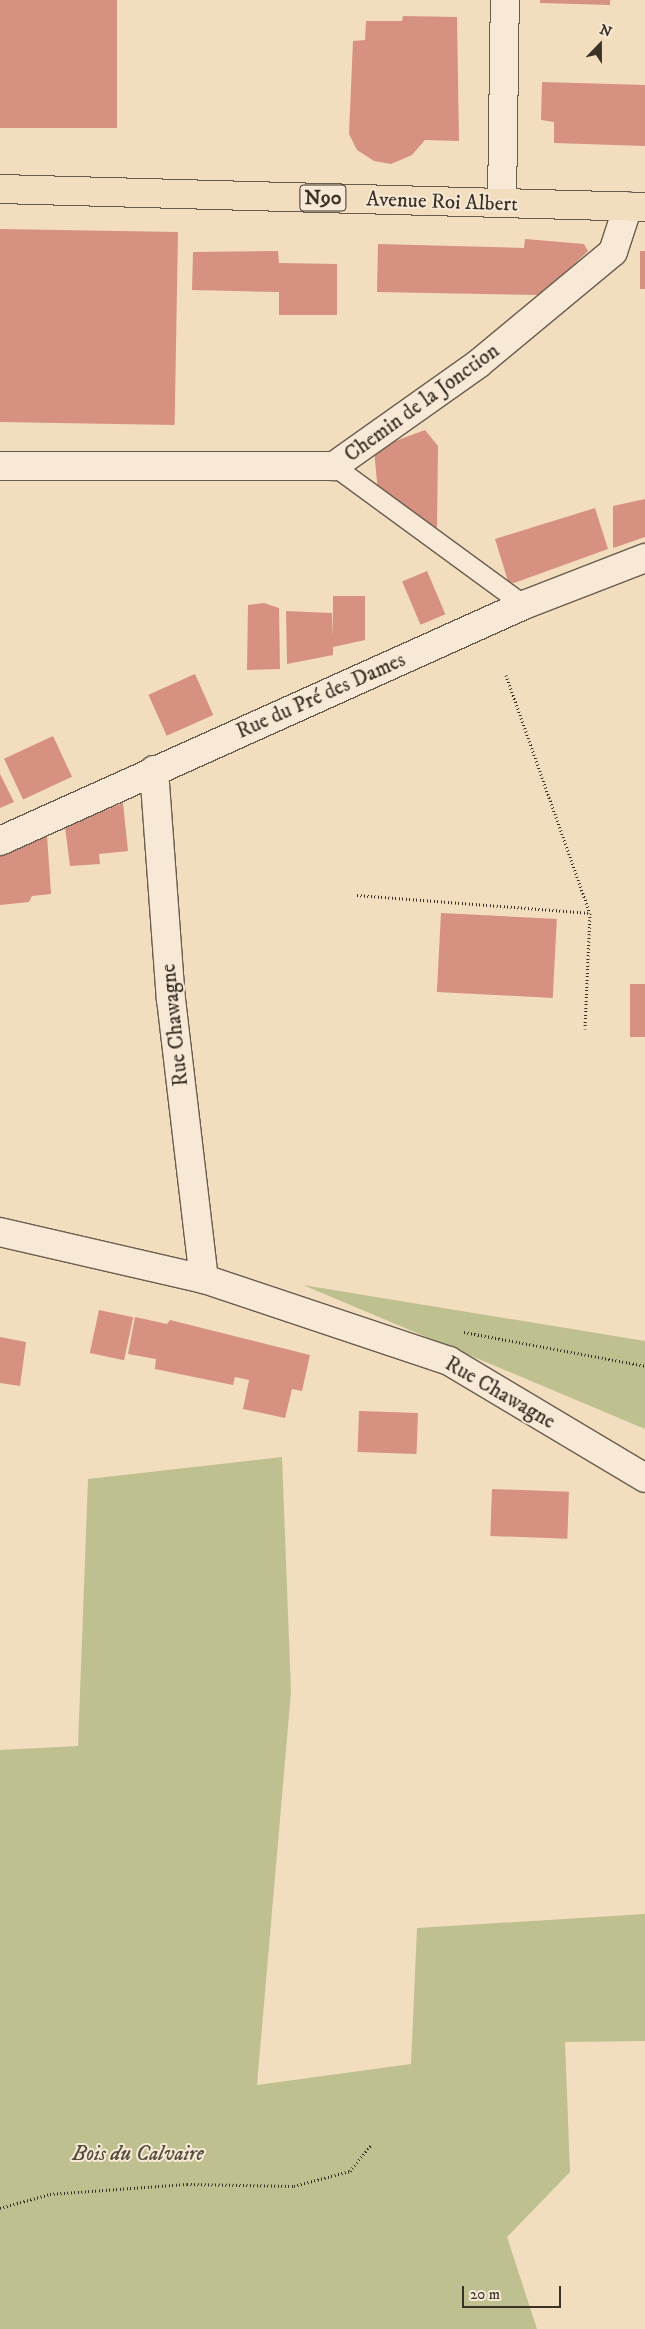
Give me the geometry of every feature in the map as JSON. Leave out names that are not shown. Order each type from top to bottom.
[{"type":"main road","name":"Avenue Roi Albert","points":[[0,189],[636,207]]},
{"type":"street","points":[[502,204],[505,0]]},
{"type":"street","name":"Chemin de la Jonction","points":[[0,466],[334,466],[478,364],[613,252],[636,207]]},
{"type":"street","name":"Rue du Pré des Dames","points":[[0,841],[524,605],[645,558]]},
{"type":"street","name":"Rue Chawagne","points":[[154,770],[171,999],[204,1280]]},
{"type":"street","name":"Rue Chawagne","points":[[0,1232],[204,1280],[449,1361],[645,1478]]},
{"type":"lane","points":[[334,466],[524,605]]},
{"type":"path","points":[[506,675],[590,912],[585,1029]]},
{"type":"path","points":[[357,895],[590,912]]},
{"type":"path","points":[[0,2208],[50,2194],[186,2184],[294,2186],[350,2171],[371,2145]]},
{"type":"green space","points":[[303,1285],[645,1341],[645,1429]]},
{"type":"green space","name":"Bois du Calvaire","points":[[282,1457],[291,1692],[257,2085],[411,2064],[417,1928],[645,1914],[645,2041],[565,2042],[570,2172],[507,2237],[537,2329],[0,2329],[0,1750],[78,1746],[88,1479]]},
{"type":"building","points":[[0,0],[117,0],[117,128],[0,128]]},
{"type":"building","points":[[540,0],[610,0],[610,5],[540,3]]},
{"type":"building","points":[[403,16],[457,17],[459,141],[425,140],[412,155],[391,164],[374,161],[357,150],[349,134],[353,41],[365,40],[366,21],[402,21]]},
{"type":"building","points":[[542,82],[645,85],[645,146],[554,143],[554,122],[541,120]]},
{"type":"building","points":[[0,229],[178,232],[175,425],[0,422]]},
{"type":"building","points":[[525,239],[584,244],[588,251],[542,295],[377,292],[378,244],[524,248]]},
{"type":"building","points":[[278,251],[279,263],[337,264],[337,315],[279,315],[279,292],[192,290],[193,252]]},
{"type":"building","points":[[640,251],[645,251],[645,289],[640,289]]},
{"type":"building","points":[[425,430],[438,446],[437,528],[378,493],[374,449]]},
{"type":"building","points":[[645,499],[645,537],[613,548],[613,506]]},
{"type":"building","points":[[595,508],[608,549],[514,583],[508,581],[495,539]]},
{"type":"building","points":[[427,571],[445,614],[421,625],[402,582]]},
{"type":"building","points":[[333,596],[365,596],[365,640],[333,647],[333,655],[287,664],[286,611],[332,613],[333,638]]},
{"type":"building","points":[[264,603],[279,608],[280,669],[247,670],[248,605]]},
{"type":"building","points":[[195,674],[213,715],[167,736],[148,695]]},
{"type":"building","points":[[53,736],[72,777],[23,800],[4,759]]},
{"type":"building","points":[[0,774],[14,802],[0,808]]},
{"type":"building","points":[[123,803],[128,851],[99,854],[100,864],[70,866],[65,827]]},
{"type":"building","points":[[47,835],[51,894],[32,896],[29,902],[0,905],[0,855]]},
{"type":"building","points":[[441,913],[557,919],[553,998],[437,992]]},
{"type":"building","points":[[630,984],[645,984],[645,1037],[630,1037]]},
{"type":"building","points":[[99,1310],[133,1317],[124,1360],[90,1353]]},
{"type":"building","points":[[135,1317],[167,1324],[170,1320],[310,1355],[302,1391],[292,1389],[285,1418],[243,1409],[249,1380],[235,1377],[233,1385],[155,1369],[156,1359],[128,1354]]},
{"type":"building","points":[[0,1337],[26,1342],[20,1386],[0,1383]]},
{"type":"building","points":[[359,1411],[418,1413],[417,1454],[358,1452]]},
{"type":"building","points":[[492,1489],[569,1492],[567,1539],[490,1536]]}]
